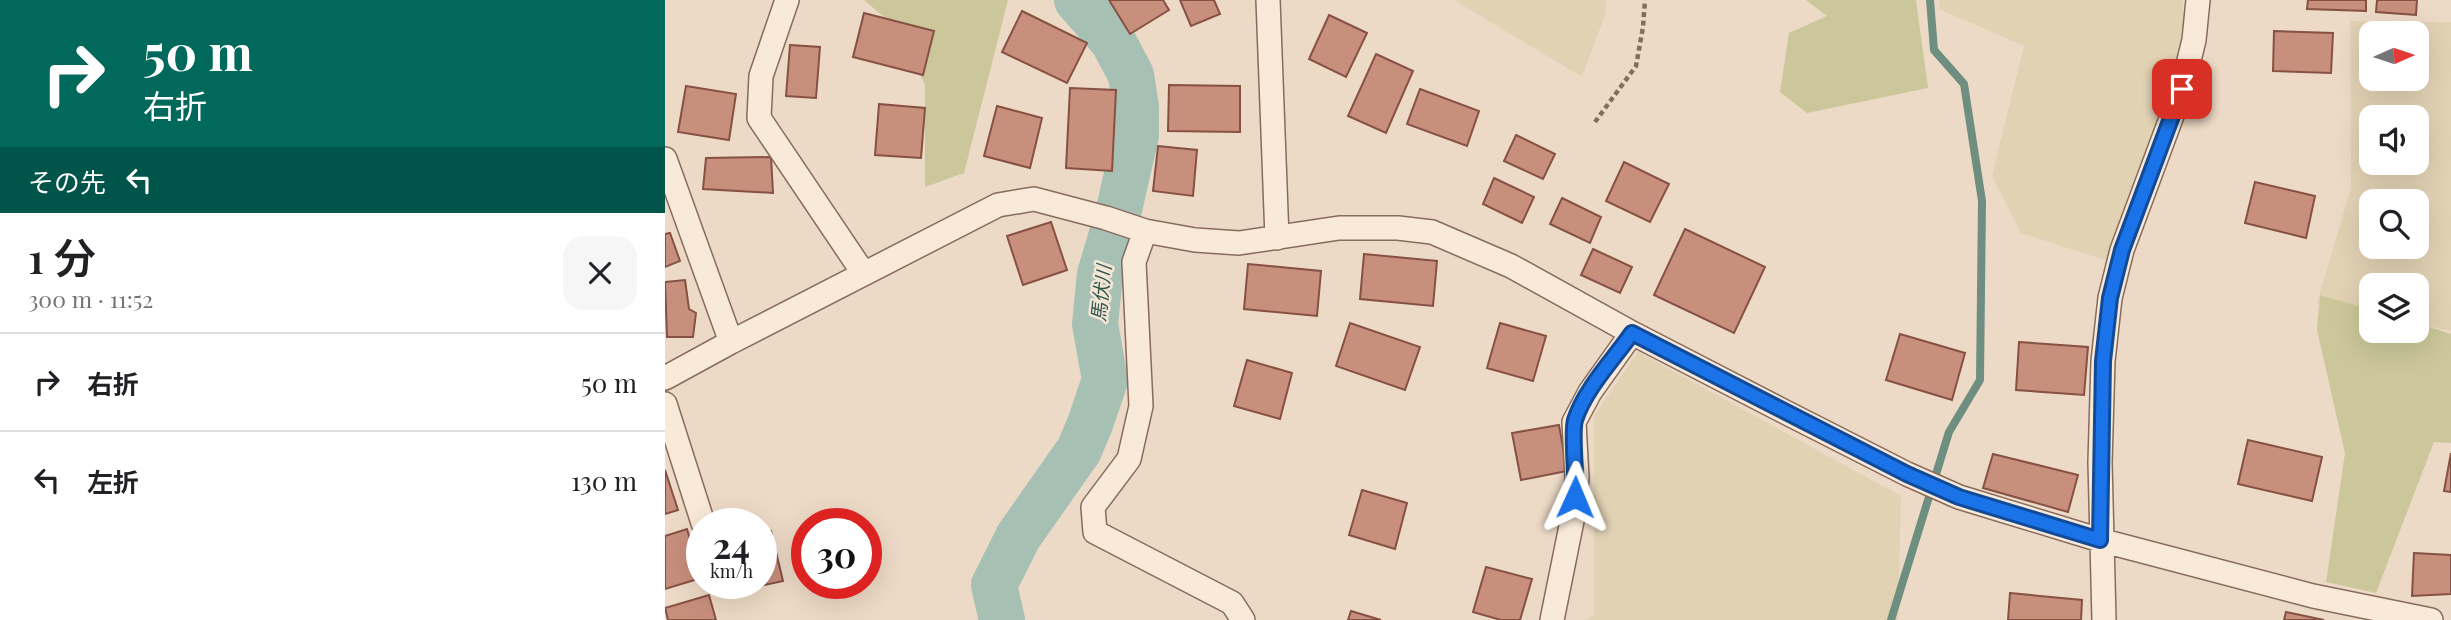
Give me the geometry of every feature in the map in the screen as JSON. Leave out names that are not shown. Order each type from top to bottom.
[{"type":"street","points":[[786,0],[761,75],[759,118],[864,274]]},
{"type":"street","points":[[1268,0],[1277,238]]},
{"type":"street","points":[[2104,620],[2100,540],[2103,361],[2110,298],[2122,250],[2182,89],[2194,40],[2198,0]]},
{"type":"street","points":[[665,159],[731,342]]},
{"type":"street","points":[[665,379],[731,342],[998,205],[1034,199],[1106,218],[1139,230],[1206,241],[1239,243],[1339,228],[1398,228],[1432,232],[1511,266],[1632,333],[1907,474],[1959,497],[2100,540],[2313,596],[2431,620]]},
{"type":"street","points":[[1139,230],[1135,262],[1141,406],[1129,459],[1093,507],[1095,532],[1232,603],[1243,620]]},
{"type":"street","points":[[1552,620],[1573,516],[1577,478],[1574,422],[1590,392],[1632,333]]},
{"type":"street","points":[[665,404],[698,508]]},
{"type":"path","points":[[1595,122],[1636,66],[1645,0]]},
{"type":"shaded area","points":[[864,0],[1008,0],[964,173],[925,187],[925,85],[898,29]]},
{"type":"shaded area","points":[[1454,0],[1607,0],[1605,15],[1582,77]]},
{"type":"shaded area","points":[[1806,0],[1916,0],[1928,88],[1807,113],[1780,92],[1789,33],[1827,16]]},
{"type":"shaded area","points":[[1940,0],[2183,0],[2184,39],[2157,141],[2114,263],[2021,233],[1992,176],[2024,46],[1939,9]]},
{"type":"shaded area","points":[[2350,21],[2359,21],[2359,91],[2429,91],[2429,22],[2451,22],[2451,331],[2429,326],[2429,273],[2359,273],[2359,312],[2317,303],[2351,188]]},
{"type":"shaded area","points":[[2320,295],[2359,306],[2359,343],[2429,343],[2429,327],[2451,334],[2451,443],[2434,442],[2376,593],[2326,582],[2345,453],[2317,330]]},
{"type":"shaded area","points":[[1638,352],[1901,496],[1898,620],[1585,620],[1594,615],[1594,415]]},
{"type":"building","points":[[1109,0],[1163,0],[1169,10],[1130,34]]},
{"type":"building","points":[[1180,0],[1214,0],[1220,14],[1191,26]]},
{"type":"building","points":[[2308,0],[2366,0],[2366,11],[2307,9]]},
{"type":"building","points":[[2377,0],[2417,0],[2416,15],[2376,12]]},
{"type":"building","points":[[1022,11],[1087,43],[1067,83],[1002,52]]},
{"type":"building","points":[[864,13],[934,31],[923,75],[853,57]]},
{"type":"building","points":[[1329,15],[1367,33],[1346,77],[1309,59]]},
{"type":"building","points":[[2274,31],[2333,33],[2331,73],[2273,71]]},
{"type":"building","points":[[790,45],[820,47],[816,98],[786,96]]},
{"type":"building","points":[[1376,54],[1413,71],[1386,133],[1348,116]]},
{"type":"building","points":[[1169,85],[1240,86],[1240,132],[1168,131]]},
{"type":"building","points":[[686,86],[736,94],[729,140],[678,132]]},
{"type":"building","points":[[1070,88],[1116,90],[1112,171],[1066,168]]},
{"type":"building","points":[[1420,89],[1479,111],[1467,146],[1407,124]]},
{"type":"building","points":[[879,104],[925,108],[921,158],[875,155]]},
{"type":"building","points":[[997,106],[1042,118],[1030,168],[984,156]]},
{"type":"building","points":[[1516,135],[1555,154],[1543,179],[1504,161]]},
{"type":"building","points":[[1158,146],[1197,150],[1193,196],[1153,191]]},
{"type":"building","points":[[771,157],[773,193],[703,189],[706,158]]},
{"type":"building","points":[[1624,162],[1669,184],[1650,222],[1606,201]]},
{"type":"building","points":[[1494,178],[1534,197],[1522,223],[1483,204]]},
{"type":"building","points":[[2255,182],[2315,196],[2306,238],[2245,223]]},
{"type":"building","points":[[1562,198],[1601,217],[1590,243],[1550,224]]},
{"type":"building","points":[[1051,222],[1067,270],[1023,285],[1007,236]]},
{"type":"building","points":[[1685,229],[1765,267],[1734,333],[1654,295]]},
{"type":"building","points":[[670,233],[680,261],[665,267],[665,234]]},
{"type":"building","points":[[1593,249],[1632,267],[1620,293],[1581,275]]},
{"type":"building","points":[[1364,254],[1437,261],[1433,306],[1360,299]]},
{"type":"building","points":[[1248,264],[1321,271],[1317,316],[1244,309]]},
{"type":"building","points":[[685,280],[689,309],[696,313],[693,337],[667,337],[665,282]]},
{"type":"building","points":[[1350,323],[1420,347],[1405,390],[1336,366]]},
{"type":"building","points":[[1500,323],[1546,336],[1533,381],[1487,368]]},
{"type":"building","points":[[1900,334],[1965,353],[1952,400],[1886,380]]},
{"type":"building","points":[[2019,342],[2088,347],[2084,395],[2016,390]]},
{"type":"building","points":[[1247,360],[1292,373],[1280,419],[1234,406]]},
{"type":"building","points":[[1559,425],[1567,471],[1521,480],[1512,433]]},
{"type":"building","points":[[2248,440],[2322,457],[2312,501],[2238,484]]},
{"type":"building","points":[[2451,453],[2451,492],[2444,491]]},
{"type":"building","points":[[1993,454],[2078,475],[2068,512],[1983,488]]},
{"type":"building","points":[[665,470],[678,510],[665,514]]},
{"type":"building","points":[[1362,490],[1407,503],[1395,549],[1349,535]]},
{"type":"building","points":[[686,529],[686,583],[665,589],[665,536]]},
{"type":"building","points":[[2414,553],[2451,555],[2451,594],[2412,596]]},
{"type":"building","points":[[777,556],[783,581],[777,582]]},
{"type":"building","points":[[1486,567],[1532,579],[1520,620],[1501,620],[1473,612]]},
{"type":"building","points":[[2010,593],[2082,600],[2081,620],[2008,620]]},
{"type":"building","points":[[695,599],[710,599],[716,620],[668,620],[665,608]]},
{"type":"building","points":[[1351,611],[1381,620],[1348,620]]},
{"type":"building","points":[[2286,612],[2324,620],[2284,620]]},
{"type":"waterway","name":"馬伏川","points":[[1002,620],[994,585],[1018,537],[1079,450],[1105,380],[1095,324],[1100,274],[1118,214],[1136,135],[1136,107],[1131,75],[1113,41],[1077,0]]},
{"type":"waterway","points":[[1891,620],[1949,432],[1980,380],[1982,201],[1964,84],[1934,50],[1930,0]]},
{"type":"route","points":[[1575,497],[1577,478],[1574,422],[1590,392],[1632,333],[1907,474],[1959,497],[2100,540],[2103,361],[2110,298],[2122,250],[2182,89]]}]
